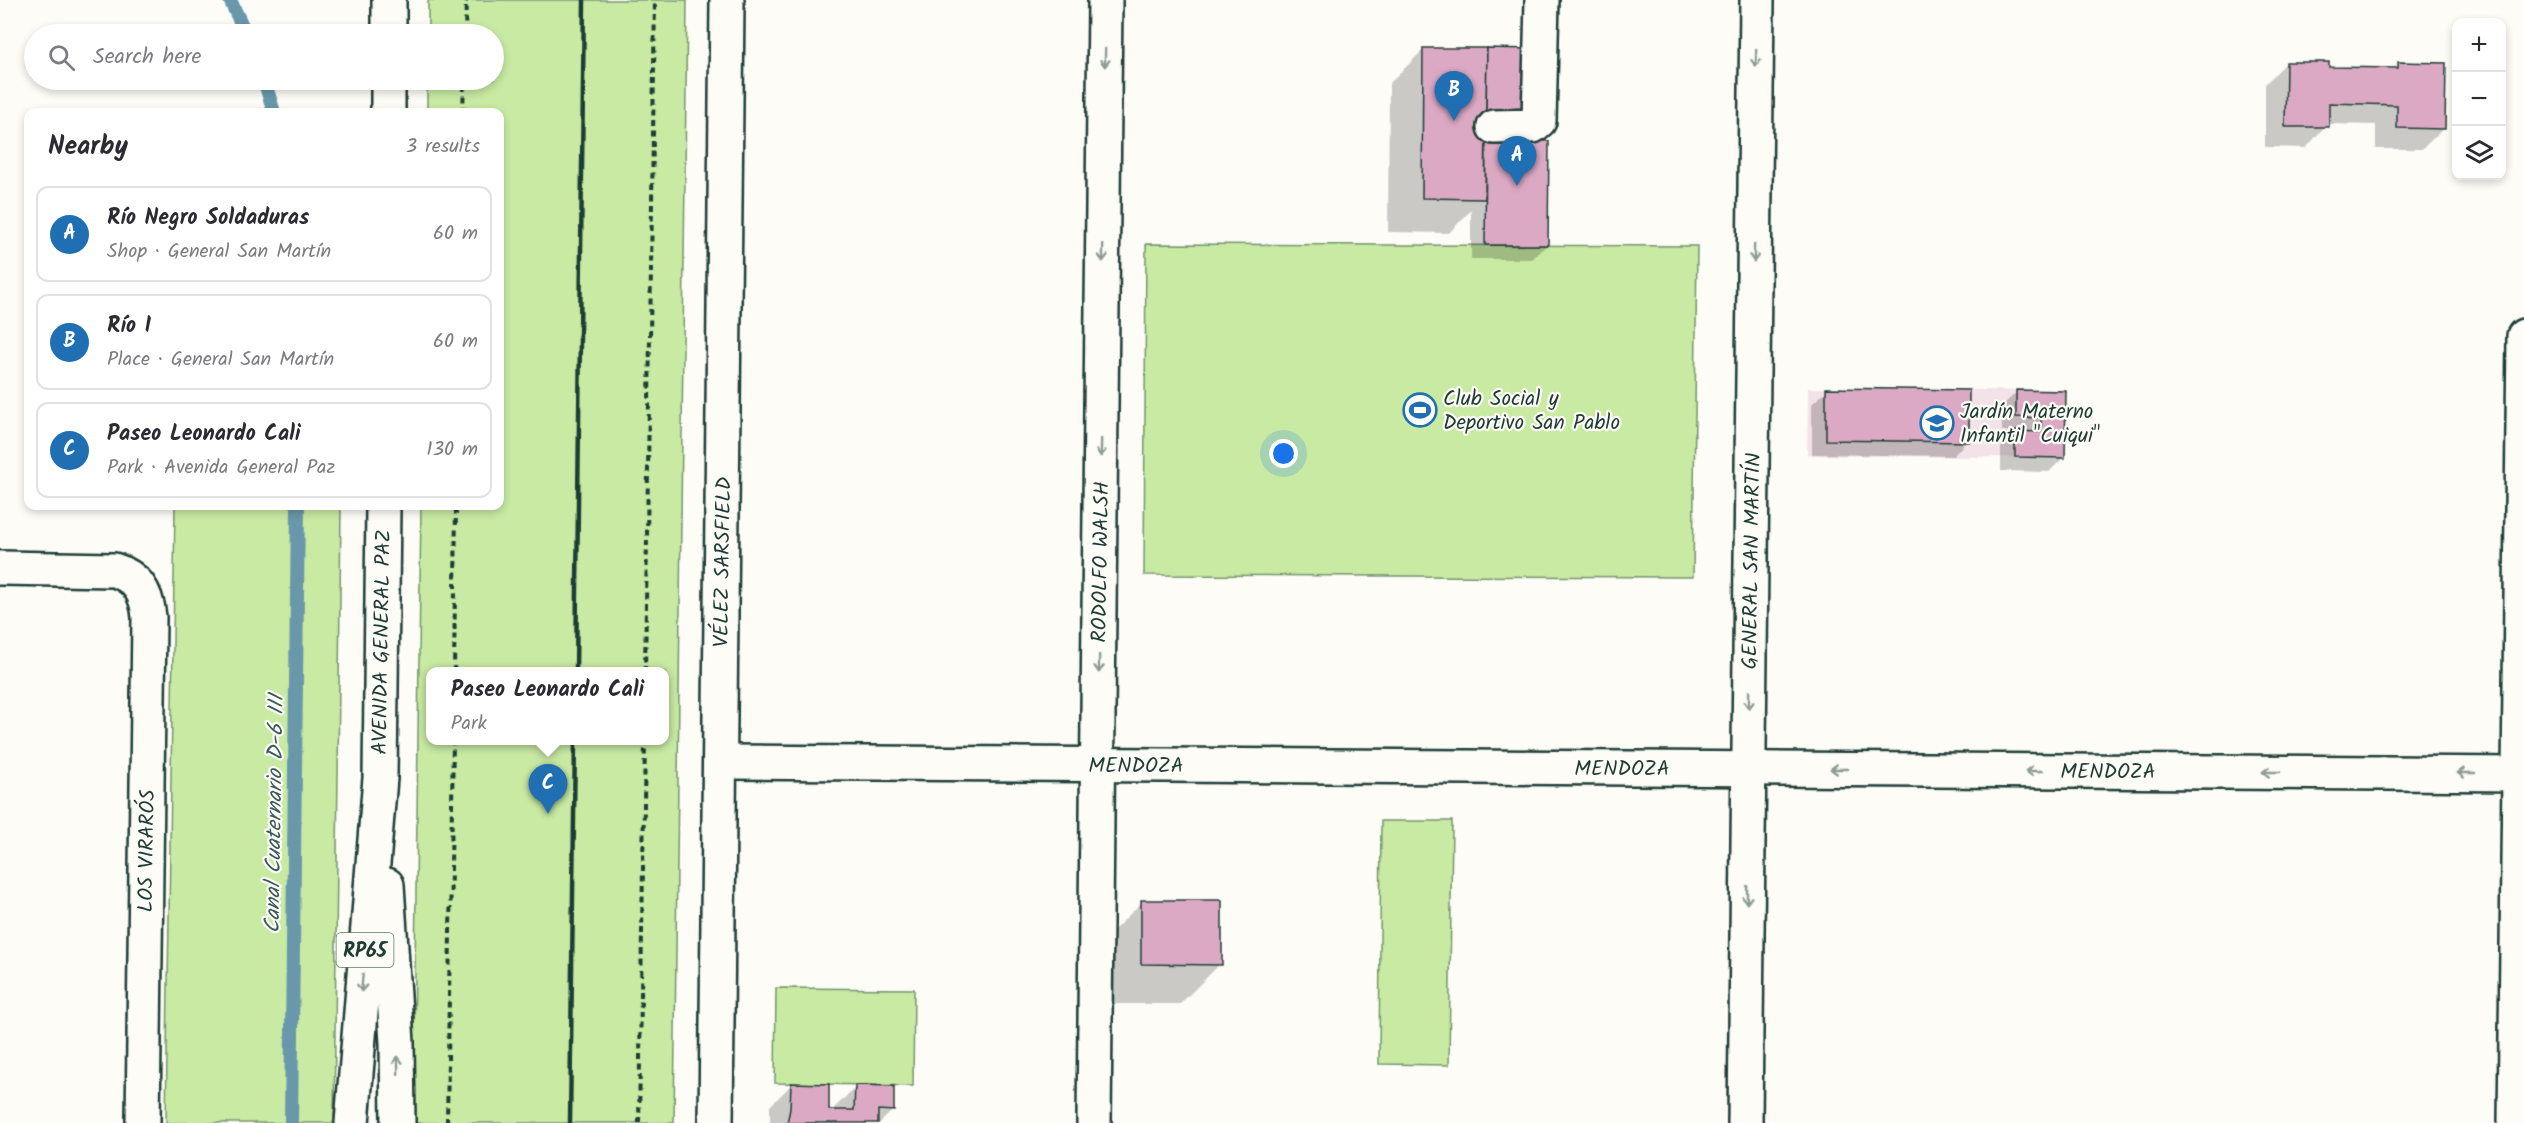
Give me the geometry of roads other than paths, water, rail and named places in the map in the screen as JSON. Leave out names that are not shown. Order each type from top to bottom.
[{"type":"street","points":[[389,0],[389,24]]},
{"type":"street","name":"VÉLEZ SARSFIELD","points":[[716,1123],[727,0]]},
{"type":"street","name":"RODOLFO WALSH","points":[[1094,1123],[1105,0]]},
{"type":"street","points":[[1494,127],[1533,126],[1539,121],[1542,0]]},
{"type":"street","name":"GENERAL SAN MARTÍN","points":[[1745,1123],[1757,0]]},
{"type":"street","points":[[388,90],[388,108]]},
{"type":"street","points":[[2515,1123],[2522,774],[2524,336]]},
{"type":"street","name":"AVENIDA GENERAL PAZ","points":[[352,1123],[380,778],[383,510]]},
{"type":"street","name":"LOS VIRARÓS","points":[[0,568],[114,570],[137,582],[147,598],[149,617],[143,1123]]},
{"type":"street","name":"MENDOZA","points":[[720,762],[2522,774]]},
{"type":"street","name":"AVENIDA GENERAL PAZ","points":[[380,778],[396,1012],[398,1123]]},
{"type":"waterway","name":"Canal Cuaternario D-6 III","points":[[230,0],[241,24]]},
{"type":"waterway","name":"Canal Cuaternario D-6 III","points":[[267,90],[273,108]]},
{"type":"waterway","name":"Canal Cuaternario D-6 III","points":[[291,1123],[298,510]]},
{"type":"railway","points":[[576,667],[584,0]]},
{"type":"railway","points":[[570,1123],[575,745]]},
{"type":"place","name":"Río I","points":[[1454,121]]},
{"type":"place","name":"Río Negro Soldaduras","points":[[1517,186]]},
{"type":"place","name":"Club Social y Deportivo San Pablo","points":[[1420,410]]},
{"type":"place","name":"Jardín Materno Infantil \"Cuiqui\"","points":[[1937,423]]},
{"type":"place","name":"Paseo Leonardo Cali","points":[[548,814]]}]
